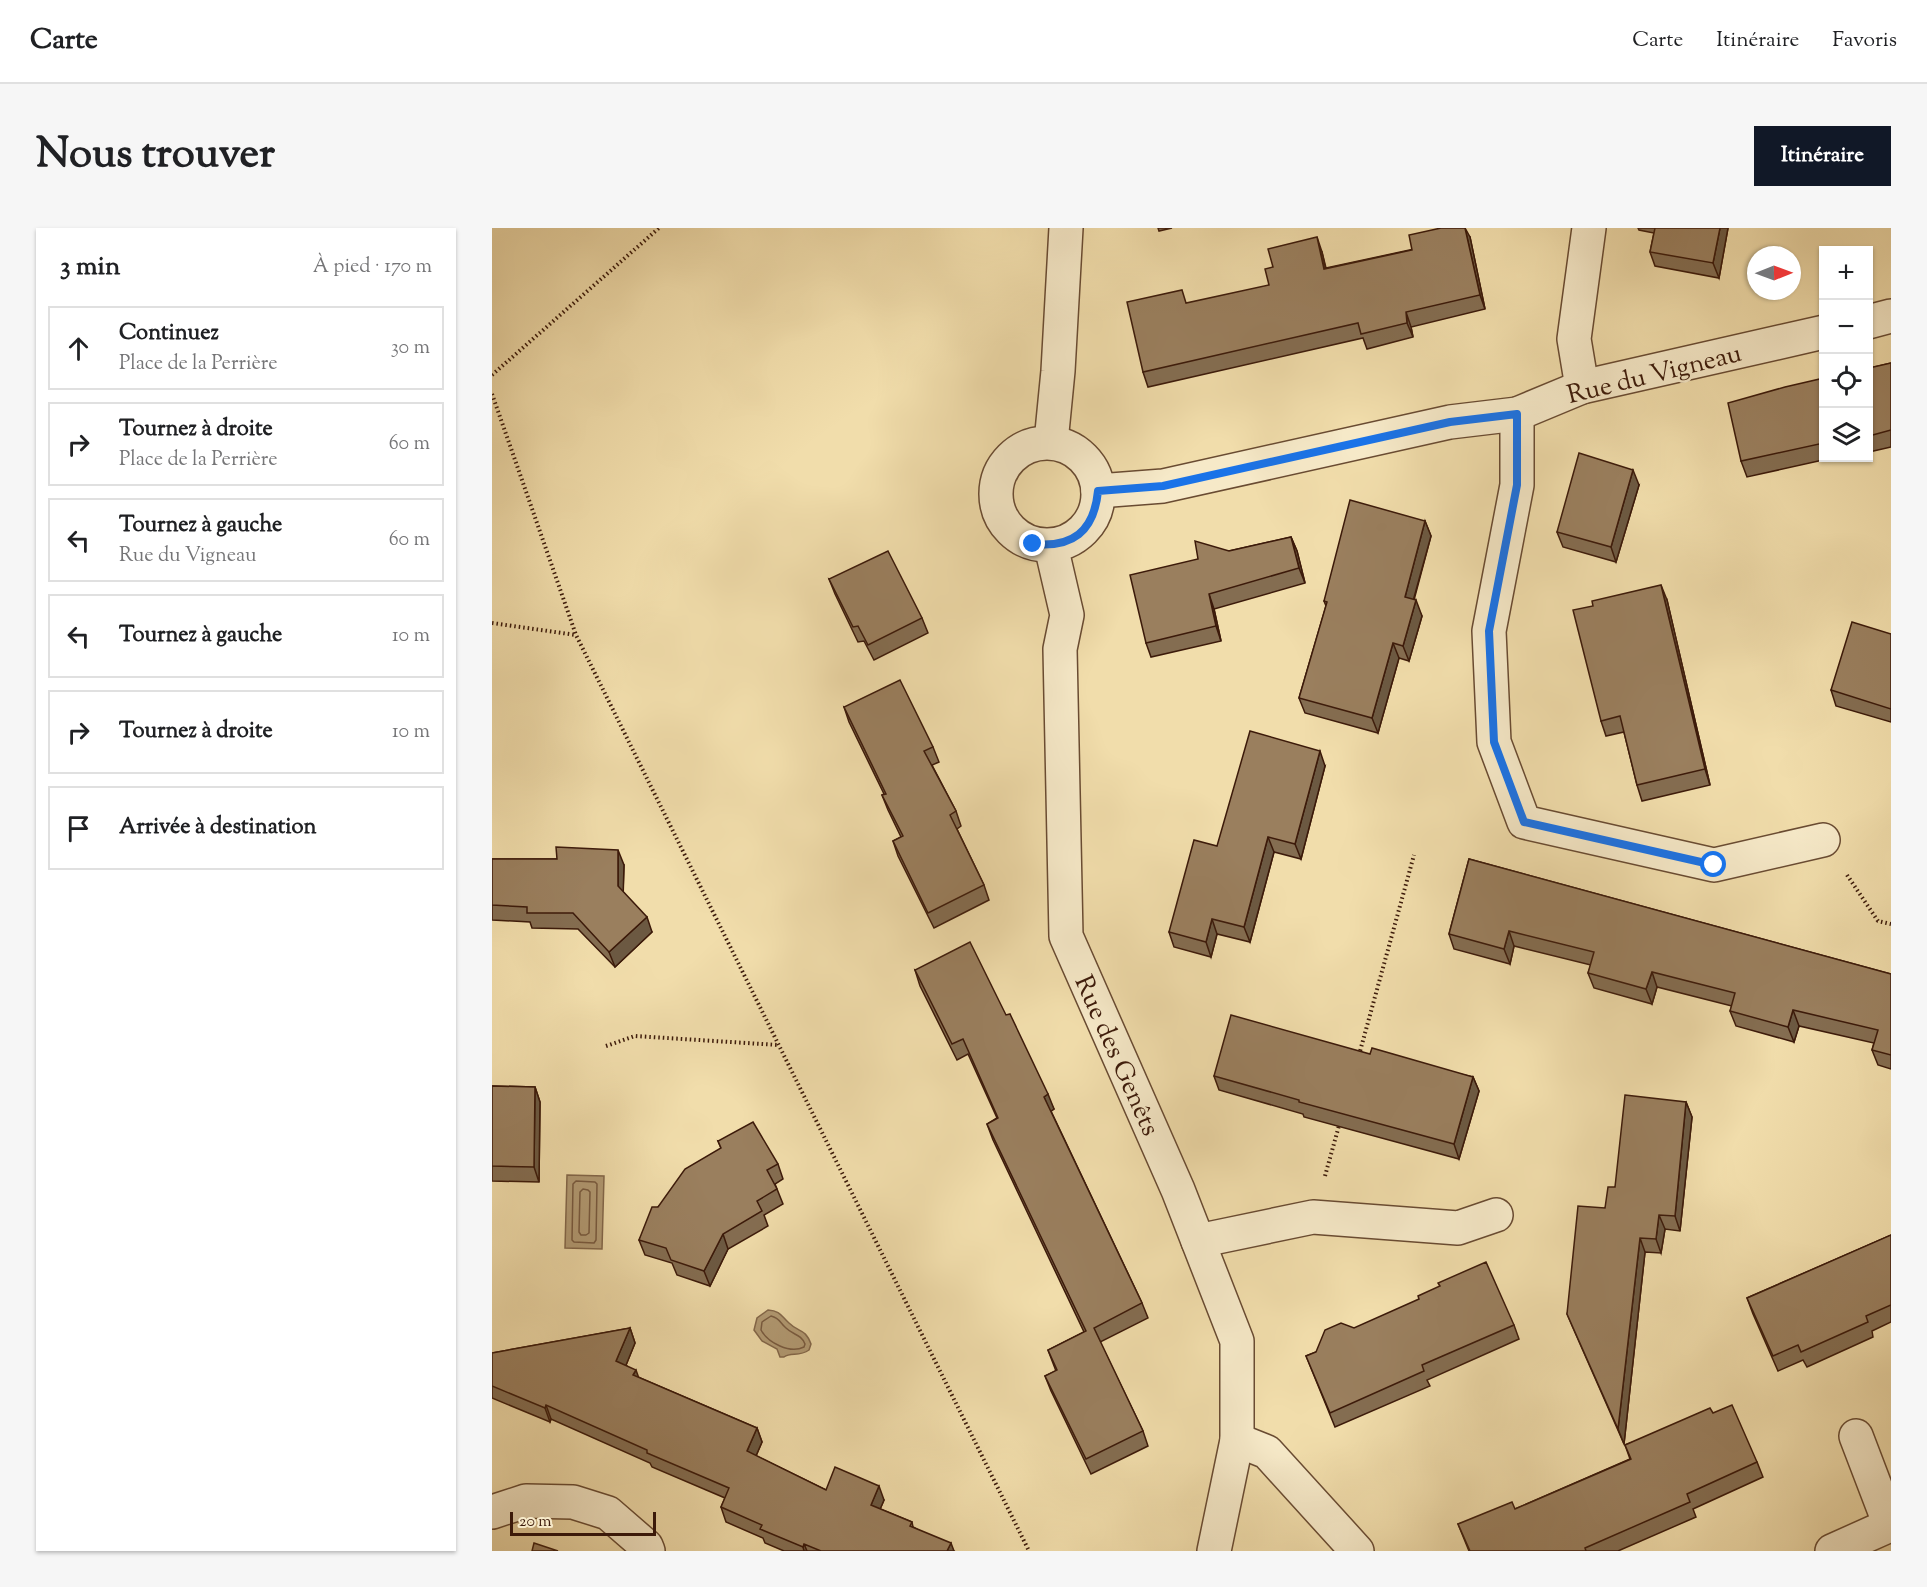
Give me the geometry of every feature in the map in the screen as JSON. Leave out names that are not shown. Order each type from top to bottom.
[{"type":"street","points":[[1051,442],[1058,370],[1066,228]]},
{"type":"street","points":[[1582,387],[1574,339],[1589,228]]},
{"type":"street","points":[[1873,321],[1891,316]]},
{"type":"street","name":"Rue du Vigneau","points":[[1098,491],[1163,486],[1450,422],[1517,414],[1582,387],[1819,333]]},
{"type":"street","points":[[1517,414],[1517,485],[1489,631],[1494,742],[1524,822],[1714,865],[1823,840]]},
{"type":"street","points":[[1051,442],[1078,453],[1090,467],[1098,491],[1097,506],[1088,525],[1075,538],[1051,546],[1033,544],[1012,533],[997,510],[998,477],[1012,456],[1029,445],[1051,442]]},
{"type":"street","name":"Rue des Genêts","points":[[1051,546],[1067,615],[1060,650],[1066,936],[1178,1190],[1237,1341],[1237,1440],[1214,1551]]},
{"type":"street","points":[[1198,1242],[1313,1217],[1458,1228],[1496,1215]]},
{"type":"street","points":[[1832,1551],[1890,1525],[1856,1436]]},
{"type":"street","points":[[1237,1440],[1267,1452],[1357,1551]]},
{"type":"street","points":[[492,1512],[526,1501],[573,1502],[608,1513],[646,1546],[648,1551]]},
{"type":"path","points":[[492,375],[659,228]]},
{"type":"path","points":[[492,394],[576,635],[1029,1551]]},
{"type":"path","points":[[492,623],[576,635]]},
{"type":"path","points":[[1823,840],[1878,921],[1891,924]]},
{"type":"path","points":[[1359,1056],[1414,855]]},
{"type":"path","points":[[606,1046],[635,1036],[778,1046]]},
{"type":"path","points":[[1313,1217],[1342,1113]]},
{"type":"water","points":[[567,1175],[604,1176],[602,1249],[565,1248]]},
{"type":"water","points":[[768,1310],[778,1313],[804,1333],[811,1344],[809,1350],[780,1357],[777,1349],[762,1341],[754,1330],[757,1318]]},
{"type":"building","points":[[1441,228],[1465,228],[1480,295],[1406,312],[1407,323],[1361,334],[1358,323],[1143,372],[1127,302],[1182,290],[1186,303],[1269,285],[1265,269],[1273,267],[1268,249],[1317,237],[1324,269],[1412,250],[1409,235]]},
{"type":"building","points":[[1655,228],[1720,228],[1713,263],[1650,252]]},
{"type":"building","points":[[1891,363],[1891,430],[1873,435],[1873,408],[1873,367]]},
{"type":"building","points":[[1819,379],[1819,444],[1741,461],[1728,403]]},
{"type":"building","points":[[1579,453],[1633,470],[1611,547],[1557,532]]},
{"type":"building","points":[[1350,500],[1425,521],[1405,597],[1416,600],[1403,646],[1393,643],[1372,718],[1299,698],[1327,602],[1324,601]]},
{"type":"building","points":[[1291,537],[1299,568],[1209,594],[1216,626],[1146,643],[1130,575],[1198,559],[1195,541],[1229,551]]},
{"type":"building","points":[[888,551],[922,618],[868,645],[858,626],[853,627],[829,579]]},
{"type":"building","points":[[1661,585],[1705,769],[1637,785],[1620,716],[1601,721],[1573,610],[1593,606],[1592,601]]},
{"type":"building","points":[[1852,622],[1891,634],[1891,709],[1831,690]]},
{"type":"building","points":[[900,680],[933,747],[924,751],[956,811],[950,815],[984,885],[928,913],[893,841],[903,836],[882,795],[886,794],[844,707]]},
{"type":"building","points":[[1250,731],[1320,751],[1295,844],[1268,837],[1244,927],[1212,919],[1206,942],[1169,932],[1194,840],[1217,846]]},
{"type":"building","points":[[556,847],[618,850],[618,886],[647,917],[609,952],[573,913],[527,913],[527,907],[492,905],[492,859],[557,859]]},
{"type":"building","points":[[1469,859],[1891,974],[1891,1055],[1872,1050],[1878,1030],[1793,1010],[1788,1027],[1730,1011],[1735,993],[1652,972],[1646,989],[1588,973],[1594,952],[1509,931],[1504,949],[1449,934]]},
{"type":"building","points":[[970,942],[1006,1015],[1010,1014],[1048,1094],[1044,1097],[1142,1303],[1094,1328],[1143,1431],[1086,1459],[1045,1376],[1057,1370],[1048,1350],[1086,1331],[987,1124],[998,1118],[963,1039],[952,1044],[915,970]]},
{"type":"building","points":[[1231,1015],[1370,1054],[1372,1048],[1473,1077],[1454,1144],[1299,1102],[1299,1100],[1214,1076]]},
{"type":"building","points":[[492,1086],[535,1087],[534,1167],[492,1166]]},
{"type":"building","points":[[1625,1095],[1686,1102],[1675,1216],[1659,1215],[1656,1239],[1640,1238],[1618,1429],[1567,1314],[1578,1206],[1605,1208],[1608,1187],[1615,1187]]},
{"type":"building","points":[[753,1122],[778,1164],[767,1170],[777,1189],[757,1201],[762,1211],[723,1234],[704,1271],[671,1260],[666,1248],[639,1240],[652,1207],[658,1207],[685,1169],[721,1148],[718,1141]]},
{"type":"building","points":[[1891,1235],[1891,1305],[1866,1316],[1868,1322],[1801,1352],[1798,1345],[1773,1356],[1747,1298]]},
{"type":"building","points":[[1486,1262],[1514,1325],[1422,1365],[1424,1371],[1330,1413],[1306,1356],[1316,1352],[1325,1330],[1341,1323],[1354,1328],[1419,1299],[1418,1296],[1440,1286],[1438,1283]]},
{"type":"building","points":[[630,1328],[616,1361],[636,1370],[633,1375],[757,1428],[747,1451],[826,1490],[835,1467],[879,1486],[871,1505],[912,1522],[910,1526],[951,1543],[947,1551],[821,1551],[804,1544],[803,1547],[760,1529],[762,1525],[721,1507],[729,1488],[647,1453],[647,1450],[546,1405],[545,1408],[492,1386],[492,1353]]},
{"type":"building","points":[[1732,1405],[1757,1462],[1687,1494],[1690,1502],[1585,1548],[1586,1551],[1470,1551],[1458,1524],[1512,1502],[1515,1509],[1631,1459],[1625,1445],[1710,1408],[1713,1413]]},
{"type":"building","points":[[534,1543],[558,1551],[532,1551]]},
{"type":"route","points":[[1033,544],[1051,546],[1075,538],[1088,525],[1097,506],[1098,491],[1163,486],[1450,422],[1517,414],[1517,485],[1489,631],[1494,742],[1524,822],[1714,865]]}]
